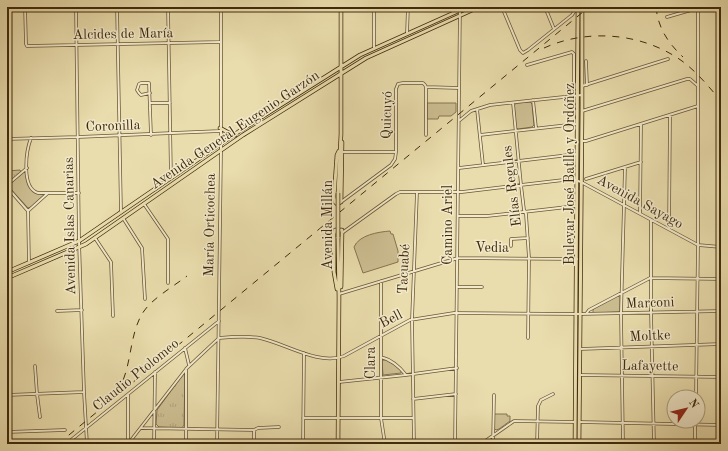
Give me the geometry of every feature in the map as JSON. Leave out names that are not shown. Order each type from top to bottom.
[{"type":"main road","points":[[341,7],[340,67],[341,134],[341,151],[341,202],[336,204],[334,197],[337,155],[341,151]]},
{"type":"main road","name":"Avenida General Eugenio Garzón","points":[[7,272],[79,241],[235,135],[340,67],[374,48],[460,8],[466,7]]},
{"type":"main road","name":"Avenida General Eugenio Garzón","points":[[7,278],[80,247],[95,238],[243,135],[376,52],[479,7]]},
{"type":"main road","name":"Bulevar José Batlle y Ordóñez","points":[[578,7],[580,95],[577,154],[577,422],[579,444]]},
{"type":"main road","name":"Bulevar José Batlle y Ordóñez","points":[[580,86],[582,7]]},
{"type":"main road","name":"Bulevar José Batlle y Ordóñez","points":[[578,314],[582,141],[582,111],[580,95]]},
{"type":"main road","points":[[220,129],[235,135]]},
{"type":"main road","name":"Avenida Millán","points":[[338,444],[338,192],[341,151]]},
{"type":"main road","points":[[339,293],[341,287],[342,231],[336,230],[334,234],[334,272],[339,298]]},
{"type":"main road","name":"Bulevar José Batlle y Ordóñez","points":[[575,444],[580,349],[578,341]]},
{"type":"street","name":"Alcides de María","points":[[25,7],[27,46],[220,42]]},
{"type":"street","name":"Avenida Islas Canarias","points":[[76,7],[79,241],[87,444]]},
{"type":"street","points":[[117,7],[121,213]]},
{"type":"street","points":[[168,7],[171,179]]},
{"type":"street","name":"María Orticochea","points":[[217,444],[221,151],[221,7]]},
{"type":"street","points":[[374,7],[374,48]]},
{"type":"street","points":[[408,7],[408,33]]},
{"type":"street","points":[[502,7],[523,53],[572,15],[574,12],[574,7]]},
{"type":"street","points":[[545,7],[554,29]]},
{"type":"street","points":[[667,18],[698,7],[698,311],[696,389]]},
{"type":"street","name":"Camino Ariel","points":[[456,444],[460,8]]},
{"type":"street","name":"Bulevar José Batlle y Ordóñez","points":[[527,65],[571,51],[574,54],[574,95]]},
{"type":"street","points":[[580,86],[668,59]]},
{"type":"street","name":"Bulevar José Batlle y Ordóñez","points":[[586,61],[587,85]]},
{"type":"street","points":[[582,111],[687,79],[692,80],[698,87]]},
{"type":"street","name":"Quicuyó","points":[[341,202],[393,162],[396,152],[396,86],[403,82],[422,83],[426,87],[459,88]]},
{"type":"street","points":[[150,93],[141,95],[137,90],[139,84],[149,83],[150,93],[151,134]]},
{"type":"street","points":[[426,87],[426,135]]},
{"type":"street","points":[[459,121],[471,111],[490,105],[580,95]]},
{"type":"street","points":[[533,100],[536,128]]},
{"type":"street","points":[[150,103],[170,103]]},
{"type":"street","name":"Elías Regules","points":[[513,103],[528,238],[528,338]]},
{"type":"street","points":[[582,141],[698,106]]},
{"type":"street","points":[[477,110],[484,165]]},
{"type":"street","points":[[669,229],[670,115]]},
{"type":"street","points":[[480,135],[578,124]]},
{"type":"street","points":[[640,214],[641,124]]},
{"type":"street","name":"Coronilla","points":[[7,139],[170,134],[220,129]]},
{"type":"street","points":[[31,138],[28,149],[27,168],[30,187],[35,192],[79,192]]},
{"type":"street","points":[[341,151],[396,152]]},
{"type":"street","points":[[459,168],[577,154]]},
{"type":"street","points":[[586,179],[641,162]]},
{"type":"street","points":[[623,444],[624,423],[621,314],[625,167]]},
{"type":"street","points":[[27,168],[7,186],[28,210],[28,263]]},
{"type":"street","name":"Avenida Sayago","points":[[342,231],[346,230],[396,194],[402,192],[458,192],[572,179],[581,182],[698,245],[721,247]]},
{"type":"street","name":"Tacuabé","points":[[414,444],[412,320],[418,192]]},
{"type":"street","points":[[28,210],[48,193]]},
{"type":"street","points":[[144,204],[168,239],[168,283]]},
{"type":"street","points":[[458,216],[487,216],[577,206]]},
{"type":"street","points":[[123,218],[142,248],[145,299]]},
{"type":"street","points":[[651,220],[651,312],[654,444]]},
{"type":"street","points":[[95,238],[111,262],[113,316]]},
{"type":"street","points":[[511,246],[512,238],[528,238]]},
{"type":"street","name":"Vedia","points":[[339,293],[458,258],[577,259]]},
{"type":"street","points":[[586,314],[589,310],[648,279],[721,279]]},
{"type":"street","name":"Clara","points":[[381,281],[381,418],[385,444]]},
{"type":"street","points":[[458,287],[482,288]]},
{"type":"street","points":[[57,311],[82,310]]},
{"type":"street","name":"Marconi","points":[[578,314],[721,311]]},
{"type":"street","name":"Bell","points":[[219,338],[260,338],[319,357],[339,357],[412,320],[458,313],[578,314]]},
{"type":"street","name":"Claudio Ptolomeo","points":[[66,444],[219,321]]},
{"type":"street","points":[[128,444],[186,368],[219,338]]},
{"type":"street","name":"Moltke","points":[[580,349],[721,344]]},
{"type":"street","points":[[185,348],[189,365]]},
{"type":"street","points":[[180,352],[186,354]]},
{"type":"street","points":[[303,444],[304,353]]},
{"type":"street","points":[[381,357],[396,364],[406,375]]},
{"type":"street","points":[[35,366],[40,417]]},
{"type":"street","points":[[186,368],[186,444]]},
{"type":"street","points":[[339,382],[457,368]]},
{"type":"street","points":[[154,444],[155,372]]},
{"type":"street","name":"Lafayette","points":[[579,375],[721,377]]},
{"type":"street","points":[[7,395],[84,392]]},
{"type":"street","points":[[413,399],[456,394]]},
{"type":"street","points":[[537,444],[539,402],[547,396],[553,394]]},
{"type":"street","points":[[128,395],[128,444]]},
{"type":"street","points":[[493,444],[494,395]]},
{"type":"street","points":[[303,418],[413,418]]},
{"type":"street","points":[[481,444],[514,421],[666,424]]},
{"type":"street","points":[[706,425],[721,425]]},
{"type":"street","points":[[141,428],[254,430],[258,428],[279,427]]},
{"type":"street","points":[[694,444],[695,429]]},
{"type":"street","points":[[7,432],[65,430]]},
{"type":"street","points":[[254,430],[254,444]]},
{"type":"green space","points":[[530,102],[532,104],[534,125],[532,127],[518,129],[516,127],[514,106],[516,103]]},
{"type":"green space","points":[[427,103],[456,103],[456,112],[451,116],[439,116],[438,119],[427,119]]},
{"type":"green space","points":[[20,170],[21,172],[7,184],[7,171]]},
{"type":"green space","points":[[25,171],[29,188],[34,192],[44,195],[28,208],[8,186]]},
{"type":"green space","points":[[390,231],[391,234],[393,234],[398,251],[398,262],[363,273],[354,247],[356,243],[369,235]]},
{"type":"green space","points":[[617,296],[620,297],[619,312],[593,313],[593,309]]},
{"type":"green space","points":[[383,360],[395,365],[401,373],[383,375]]},
{"type":"green space","points":[[184,373],[184,425],[182,428],[159,427],[156,424],[157,410]]},
{"type":"green space","points":[[494,414],[507,414],[507,416],[510,416],[510,421],[496,430],[494,428]]},
{"type":"railway","points":[[58,444],[589,7]]},
{"type":"railway","points":[[656,7],[661,28],[668,41],[683,57]]},
{"type":"railway","points":[[544,48],[561,42],[597,36],[615,36],[650,44],[667,52],[687,65],[703,80],[721,101]]},
{"type":"railway","points":[[117,392],[126,372],[135,330],[144,311],[158,297],[187,276]]}]
